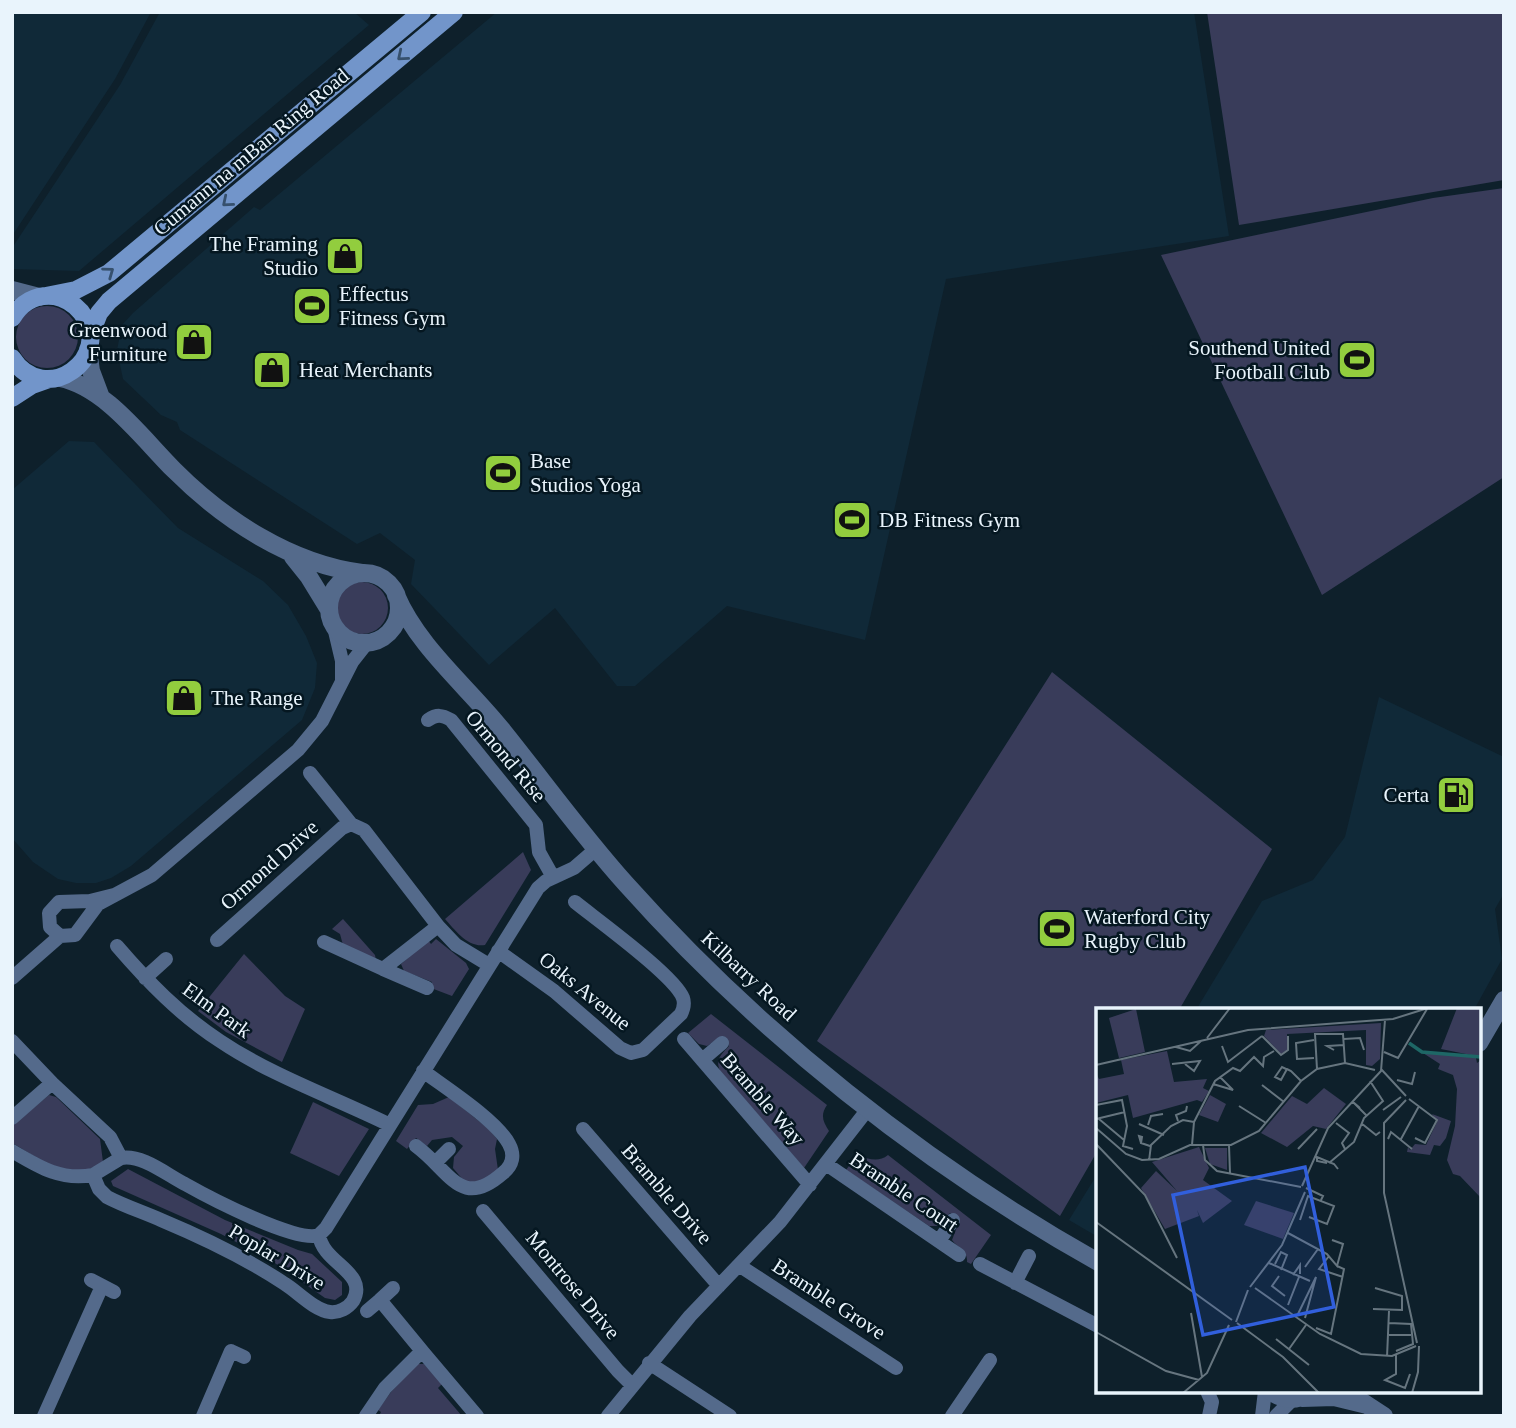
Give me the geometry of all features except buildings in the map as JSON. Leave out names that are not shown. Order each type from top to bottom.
[{"type":"main road","name":"Cumann na mBan Ring Road","points":[[43,297],[76,290],[109,273],[422,12]]},
{"type":"main road","name":"Cumann na mBan Ring Road","points":[[54,378],[77,368],[99,313],[109,301],[454,12]]},
{"type":"main road","points":[[12,317],[25,303],[43,297],[61,298],[74,305],[83,315],[89,343]]},
{"type":"main road","points":[[12,358],[27,373],[54,378]]},
{"type":"main road","points":[[12,398],[33,384],[54,378]]},
{"type":"street","points":[[12,290],[43,297]]},
{"type":"street","points":[[89,343],[91,371],[100,396]]},
{"type":"street","points":[[12,978],[60,936],[75,935],[98,904],[152,875],[289,759],[315,731],[328,712],[352,662],[372,642],[384,636],[396,622],[398,613],[396,595],[381,577],[318,564],[283,548],[206,499],[100,396],[77,382],[54,378]]},
{"type":"street","points":[[283,548],[301,566],[328,608],[342,661],[340,688]]},
{"type":"street","points":[[328,608],[330,597],[342,580],[362,573]]},
{"type":"street","name":"Kilbarry Road","points":[[396,595],[408,621],[432,652],[486,710],[596,849],[661,922],[728,989],[786,1042],[868,1109],[1001,1204],[1096,1261]]},
{"type":"street","points":[[334,627],[349,640],[372,642]]},
{"type":"street","name":"Kilbarry Road","points":[[372,642],[403,639],[432,652]]},
{"type":"street","name":"Ormond Rise","points":[[428,719],[435,715],[451,720],[536,825],[538,852],[553,877]]},
{"type":"street","name":"Ormond Drive","points":[[310,773],[351,824],[364,830],[438,926],[456,945],[489,965]]},
{"type":"street","name":"Ormond Drive","points":[[217,940],[342,828],[351,824]]},
{"type":"street","points":[[319,1235],[326,1228],[538,888],[553,877],[574,868],[596,849]]},
{"type":"street","points":[[60,936],[50,927],[49,913],[56,904],[90,901],[114,895]]},
{"type":"street","points":[[70,901],[82,910],[83,925]]},
{"type":"street","name":"Oaks Avenue","points":[[498,951],[554,991],[620,1048],[631,1053],[643,1050],[681,1014],[684,1008],[683,998],[677,989],[638,953],[575,902]]},
{"type":"street","points":[[383,969],[438,926]]},
{"type":"street","points":[[324,942],[427,988]]},
{"type":"street","name":"Elm Park","points":[[117,946],[145,978],[188,1018],[220,1041],[257,1063],[390,1125]]},
{"type":"street","points":[[145,978],[166,959]]},
{"type":"street","points":[[1481,1040],[1504,1000]]},
{"type":"street","name":"Bramble Way","points":[[684,1039],[810,1185]]},
{"type":"street","points":[[12,1041],[110,1137],[121,1158],[93,1175],[78,1177],[59,1175],[12,1151]]},
{"type":"street","points":[[702,1060],[722,1043]]},
{"type":"street","points":[[416,1146],[460,1186],[469,1189],[478,1189],[509,1168],[512,1160],[512,1151],[506,1138],[423,1071]]},
{"type":"street","points":[[12,1118],[52,1083]]},
{"type":"street","points":[[608,1416],[649,1363],[780,1222],[868,1109]]},
{"type":"street","name":"Bramble Drive","points":[[583,1129],[719,1286]]},
{"type":"street","points":[[436,1162],[449,1149]]},
{"type":"street","name":"Poplar Drive","points":[[93,1175],[99,1189],[107,1197],[224,1249],[263,1270],[322,1309],[339,1311],[348,1307],[354,1299],[355,1281],[348,1271],[325,1252],[319,1235],[308,1237],[296,1234],[230,1207],[138,1160],[121,1158]]},
{"type":"street","name":"Bramble Court","points":[[826,1164],[959,1255]]},
{"type":"street","name":"Montrose Drive","points":[[483,1211],[632,1385]]},
{"type":"street","points":[[939,1241],[953,1220]]},
{"type":"street","points":[[1015,1283],[1029,1256]]},
{"type":"street","points":[[980,1265],[1096,1325]]},
{"type":"street","name":"Bramble Grove","points":[[740,1266],[896,1368]]},
{"type":"street","points":[[44,1416],[102,1286]]},
{"type":"street","points":[[367,1311],[393,1288]]},
{"type":"street","points":[[380,1300],[477,1416]]},
{"type":"street","points":[[203,1416],[232,1351]]},
{"type":"street","points":[[366,1416],[384,1388],[422,1351]]},
{"type":"street","points":[[959,1413],[990,1360]]},
{"type":"street","points":[[649,1363],[730,1416]]},
{"type":"street","points":[[1262,1416],[1268,1393]]},
{"type":"street","points":[[1272,1393],[1283,1398],[1334,1396],[1367,1405]]},
{"type":"street","points":[[1352,1393],[1384,1416]]},
{"type":"street","points":[[1276,1416],[1303,1396]]},
{"type":"shaded area","points":[[12,12],[151,12],[115,79],[12,236]]},
{"type":"shaded area","points":[[160,12],[354,12],[369,25],[79,271],[12,269],[12,248],[120,85]]},
{"type":"shaded area","points":[[497,12],[1194,12],[1229,236],[946,279],[865,640],[727,606],[635,686],[617,686],[555,608],[489,665],[411,584],[415,560],[380,533],[357,544],[180,430],[177,422],[161,415],[123,379],[117,350],[122,325],[133,313],[254,207],[260,210]]},
{"type":"shaded area","points":[[1207,12],[1504,12],[1504,180],[1239,225]]},
{"type":"shaded area","name":"Southend United Football Club","points":[[1504,188],[1504,477],[1322,595],[1161,255],[1433,198]]},
{"type":"shaded area","points":[[47,306],[69,315],[78,337],[69,359],[47,368],[25,359],[16,337],[25,315]]},
{"type":"shaded area","points":[[69,441],[94,442],[178,528],[263,581],[288,605],[306,636],[317,663],[315,688],[302,720],[131,866],[96,883],[58,879],[33,862],[12,838],[12,490]]},
{"type":"shaded area","points":[[362,582],[372,584],[380,590],[386,598],[386,618],[380,626],[372,632],[362,634],[352,632],[344,626],[338,618],[336,608],[338,598],[344,590],[352,584]]},
{"type":"shaded area","name":"Waterford City Rugby Club","points":[[1052,672],[1272,849],[1180,1008],[1096,1008],[1096,1153],[1060,1216],[817,1041]]},
{"type":"shaded area","points":[[1379,697],[1504,757],[1504,893],[1495,909],[1502,959],[1475,1008],[1197,1008],[1262,901],[1313,880],[1345,837]]},
{"type":"shaded area","points":[[523,852],[531,870],[485,945],[473,944],[445,919]]},
{"type":"shaded area","points":[[343,919],[375,955],[376,960],[343,945],[340,934],[332,929]]},
{"type":"shaded area","points":[[436,939],[466,963],[469,969],[452,996],[431,988],[432,982],[404,971],[401,964],[428,940],[431,944]]},
{"type":"shaded area","points":[[244,954],[285,996],[305,1009],[282,1062],[226,1032],[198,1011]]},
{"type":"shaded area","points":[[711,1014],[827,1105],[823,1118],[829,1131],[804,1168],[720,1071],[719,1060],[729,1046],[721,1037],[707,1046],[699,1044],[688,1033]]},
{"type":"shaded area","points":[[49,1095],[56,1097],[100,1139],[103,1162],[79,1171],[57,1168],[14,1144],[12,1126]]},
{"type":"shaded area","points":[[449,1097],[490,1130],[497,1139],[495,1149],[498,1170],[479,1183],[464,1181],[453,1168],[454,1157],[463,1146],[452,1137],[432,1140],[427,1146],[416,1138],[407,1149],[396,1141],[418,1105],[433,1104]]},
{"type":"shaded area","points":[[313,1102],[369,1129],[339,1176],[290,1153]]},
{"type":"shaded area","points":[[857,1155],[877,1160],[888,1155],[991,1235],[971,1264],[952,1240],[960,1219],[950,1213],[939,1226],[929,1226],[846,1170]]},
{"type":"shaded area","points":[[128,1169],[225,1220],[312,1254],[342,1282],[342,1295],[335,1300],[325,1298],[272,1261],[221,1234],[113,1186],[111,1181]]},
{"type":"shaded area","points":[[1096,1176],[1096,1236],[1069,1220]]},
{"type":"shaded area","points":[[417,1364],[424,1364],[442,1384],[438,1388],[462,1416],[379,1416],[381,1412],[378,1410],[391,1392]]},
{"type":"place","name":"The Framing Studio","points":[[345,256]]},
{"type":"place","name":"Effectus Fitness Gym","points":[[312,306]]},
{"type":"place","name":"Greenwood Furniture","points":[[194,342]]},
{"type":"place","name":"Southend United Football Club","points":[[1357,360]]},
{"type":"place","name":"Heat Merchants","points":[[272,370]]},
{"type":"place","name":"Base Studios Yoga","points":[[503,473]]},
{"type":"place","name":"DB Fitness Gym","points":[[852,520]]},
{"type":"place","name":"The Range","points":[[184,698]]},
{"type":"place","name":"Certa","points":[[1456,795]]},
{"type":"place","name":"Waterford City Rugby Club","points":[[1057,929]]}]
